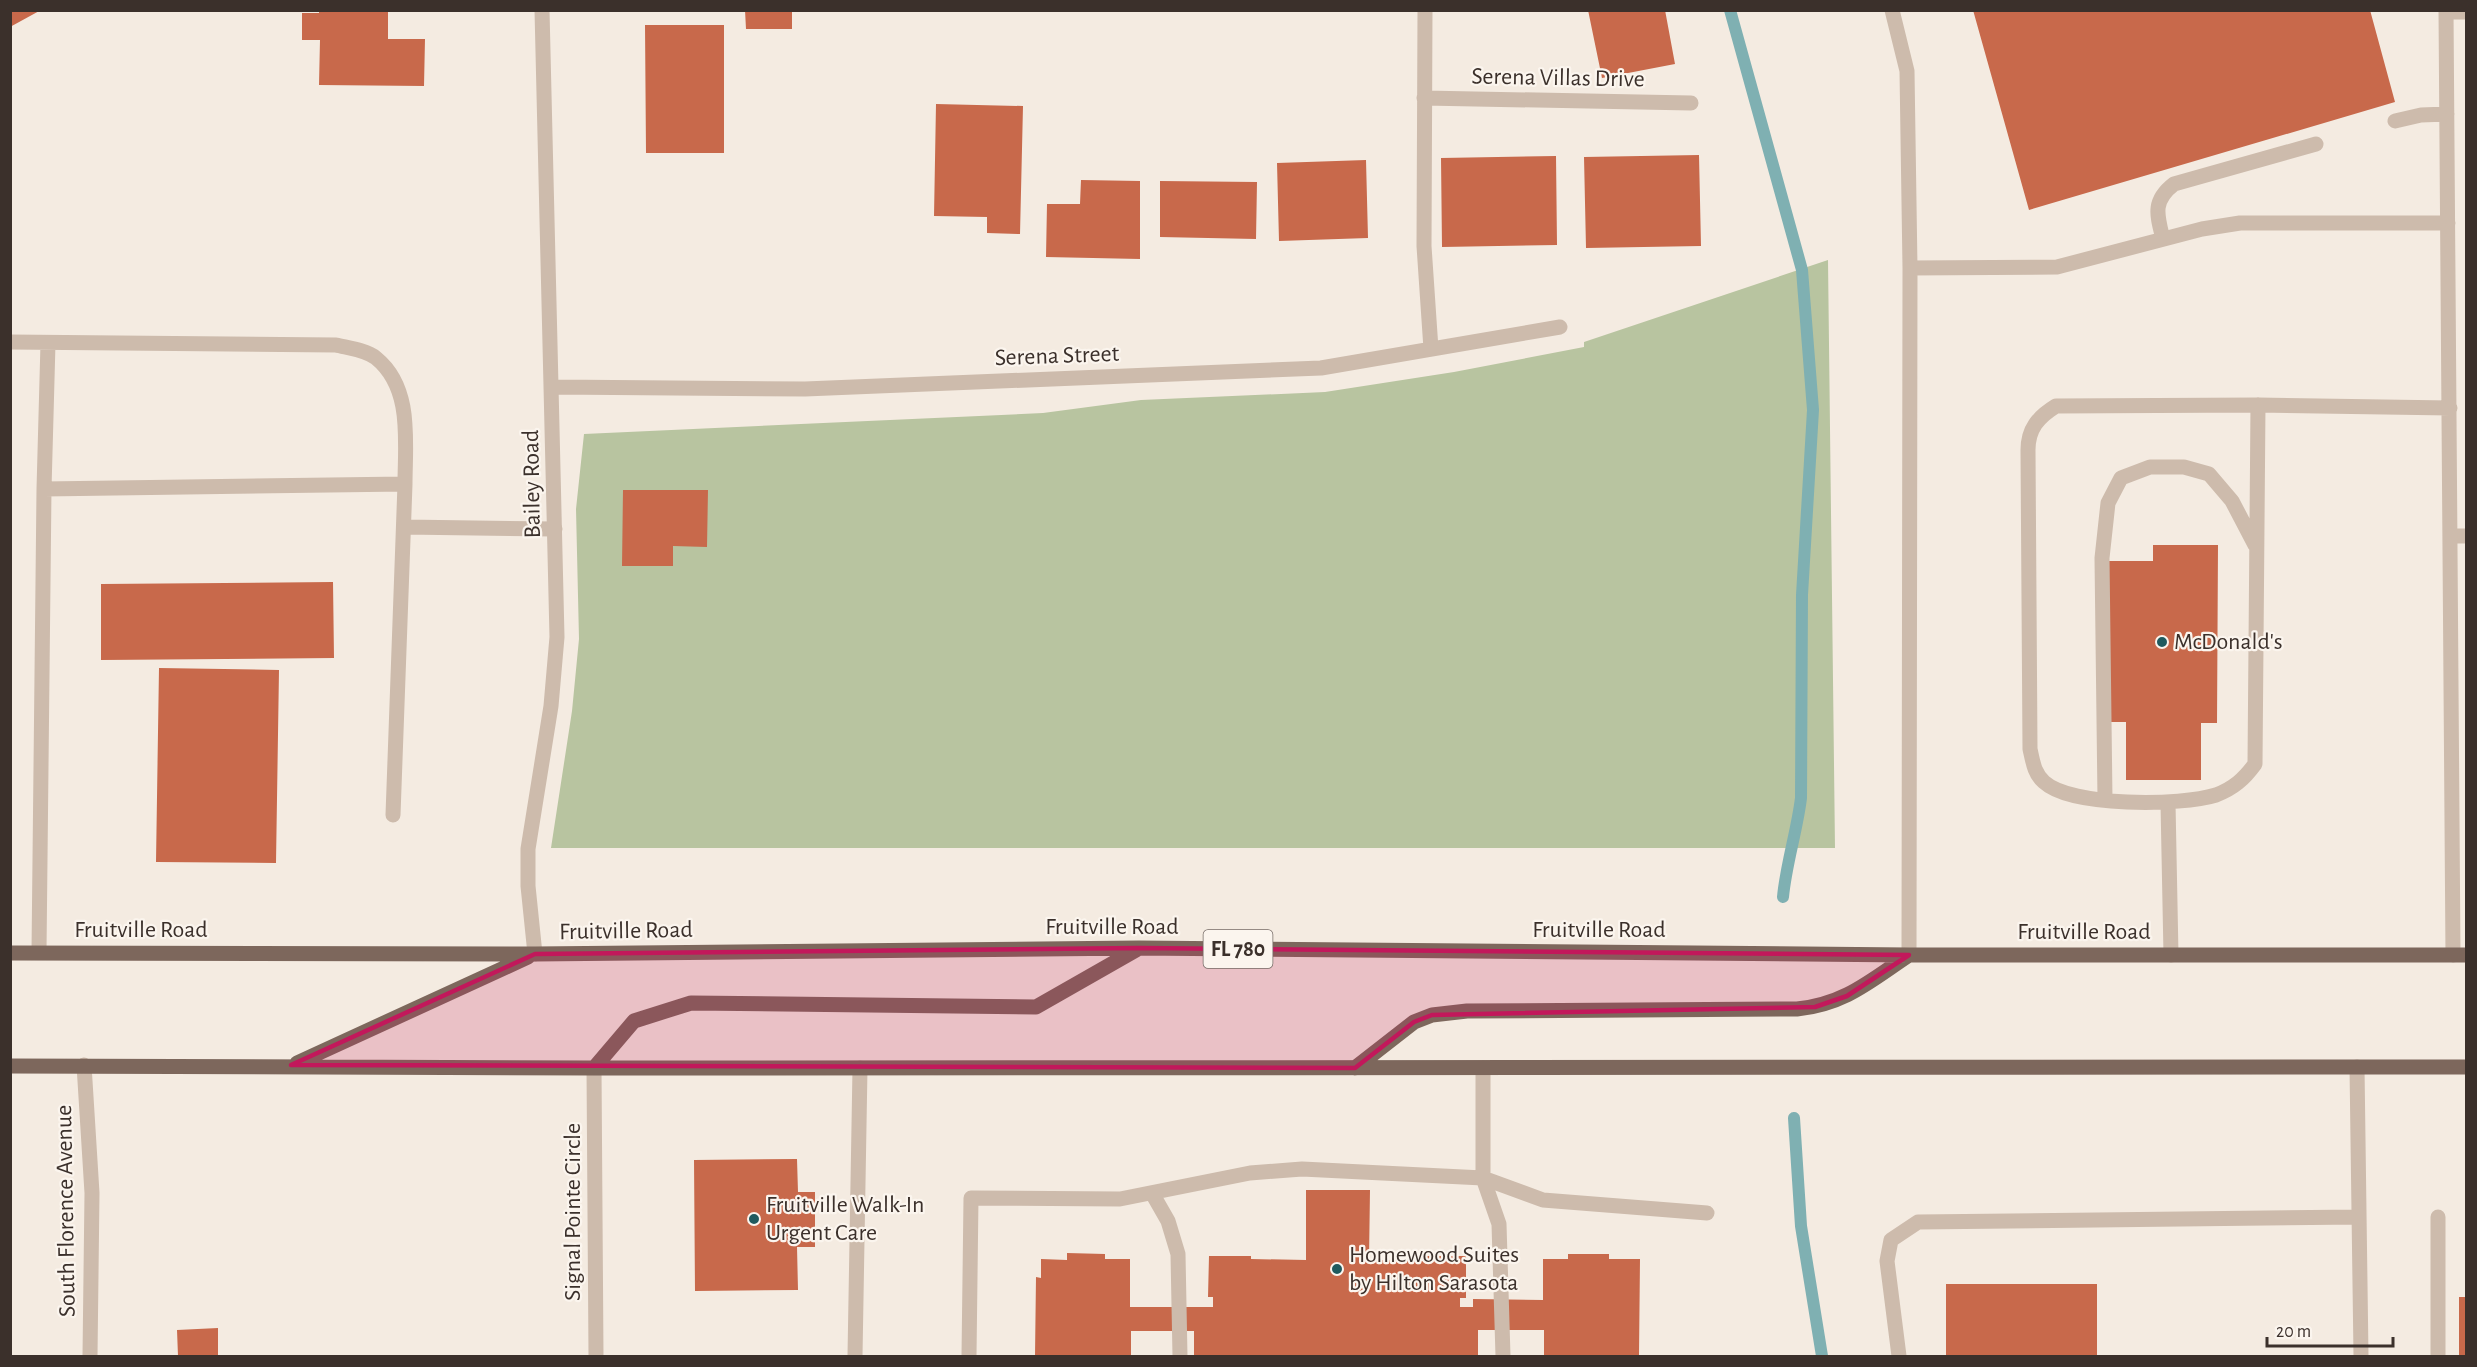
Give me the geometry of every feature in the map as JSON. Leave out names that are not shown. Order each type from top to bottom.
[{"type":"main road","name":"Fruitville Road","points":[[10,953],[535,954],[1139,948],[1909,955],[2460,955]]},
{"type":"main road","points":[[594,1068],[634,1021],[691,1003],[1036,1007],[1139,948]]},
{"type":"main road","points":[[291,1065],[535,954]]},
{"type":"main road","points":[[1355,1068],[1414,1022],[1432,1015],[1467,1011],[1815,1007],[1847,996],[1909,955]]},
{"type":"main road","points":[[10,1066],[2466,1067]]},
{"type":"street","name":"Bailey Road","points":[[535,954],[528,886],[528,849],[551,706],[557,637],[553,387],[542,10]]},
{"type":"street","points":[[1425,10],[1424,246],[1431,350]]},
{"type":"street","points":[[1892,10],[1907,71],[1910,268],[1909,955]]},
{"type":"street","points":[[2460,955],[2459,747],[2450,536],[2446,11],[2466,12]]},
{"type":"street","name":"Serena Villas Drive","points":[[1424,98],[1691,103]]},
{"type":"street","points":[[2396,122],[2421,115],[2447,114]]},
{"type":"street","points":[[2163,239],[2157,216],[2158,204],[2163,193],[2174,184],[2316,144]]},
{"type":"street","points":[[1910,268],[2057,267],[2202,229],[2240,223],[2448,223]]},
{"type":"street","name":"Serena Street","points":[[553,387],[805,389],[1322,368],[1560,327]]},
{"type":"street","points":[[10,342],[336,345],[375,358],[400,388],[405,428],[405,484],[393,815]]},
{"type":"street","points":[[39,952],[44,489],[48,343]]},
{"type":"street","points":[[2258,405],[2255,764],[2239,784],[2215,795],[2168,803],[2105,800],[2066,795],[2044,783],[2034,771],[2030,749],[2028,437],[2034,425],[2055,406],[2258,405],[2450,408]]},
{"type":"street","points":[[2105,800],[2102,558],[2108,503],[2121,478],[2150,467],[2184,467],[2209,474],[2232,501],[2257,548]]},
{"type":"street","points":[[44,489],[405,484]]},
{"type":"street","points":[[404,526],[555,529]]},
{"type":"street","points":[[2450,536],[2466,536]]},
{"type":"street","points":[[2168,803],[2171,955]]},
{"type":"street","name":"South Florence Avenue","points":[[84,1065],[92,1193],[90,1356]]},
{"type":"street","points":[[2357,1067],[2361,1356]]},
{"type":"street","name":"Signal Pointe Circle","points":[[594,1068],[596,1356]]},
{"type":"street","points":[[855,1356],[860,1068]]},
{"type":"street","points":[[1483,1068],[1483,1178],[1499,1224],[1503,1356]]},
{"type":"street","points":[[969,1356],[971,1198],[1120,1199],[1250,1173],[1302,1169],[1483,1178],[1543,1200],[1707,1213]]},
{"type":"street","points":[[1152,1193],[1168,1221],[1178,1254],[1180,1356]]},
{"type":"street","points":[[1899,1356],[1887,1261],[1891,1240],[1918,1222],[2359,1217]]},
{"type":"street","points":[[2438,1217],[2438,1356]]},
{"type":"highlighted area","points":[[1139,948],[1909,955],[1847,996],[1815,1007],[1432,1015],[1414,1022],[1355,1068],[291,1065],[535,954]]},
{"type":"green space","points":[[1828,260],[1835,848],[551,848],[572,711],[579,639],[576,509],[584,434],[1043,413],[1141,400],[1325,392],[1454,372],[1584,347],[1584,342]]},
{"type":"building","points":[[10,10],[41,10],[10,27]]},
{"type":"building","points":[[319,10],[388,10],[388,39],[425,39],[424,86],[319,85],[320,40],[302,40],[302,13],[319,13]]},
{"type":"building","points":[[745,10],[792,10],[792,29],[746,29]]},
{"type":"building","points":[[1588,10],[1665,10],[1675,64],[1602,78]]},
{"type":"building","points":[[1973,10],[2370,10],[2395,102],[2029,210]]},
{"type":"building","points":[[645,25],[724,25],[724,153],[646,153]]},
{"type":"building","points":[[936,104],[1023,106],[1020,234],[987,233],[987,217],[934,216]]},
{"type":"building","points":[[1699,155],[1701,246],[1586,248],[1584,157]]},
{"type":"building","points":[[1556,156],[1557,245],[1442,247],[1441,158]]},
{"type":"building","points":[[1366,160],[1368,238],[1279,241],[1277,163]]},
{"type":"building","points":[[1081,180],[1140,181],[1140,259],[1046,257],[1047,204],[1080,204]]},
{"type":"building","points":[[1160,181],[1257,182],[1256,239],[1160,237]]},
{"type":"building","points":[[623,490],[708,490],[707,547],[673,546],[673,566],[622,566]]},
{"type":"building","name":"McDonald's","points":[[2153,545],[2218,545],[2217,723],[2201,723],[2201,780],[2126,780],[2126,722],[2107,722],[2108,561],[2153,561]]},
{"type":"building","points":[[333,582],[334,658],[101,660],[101,584]]},
{"type":"building","points":[[159,668],[279,670],[276,863],[156,862]]},
{"type":"building","name":"Fruitville Walk-In Urgent Care","points":[[797,1159],[798,1192],[815,1192],[815,1247],[797,1247],[798,1290],[695,1291],[694,1160]]},
{"type":"building","name":"Homewood Suites by Hilton Sarasota","points":[[1306,1190],[1370,1190],[1369,1260],[1424,1261],[1424,1256],[1466,1256],[1466,1298],[1460,1298],[1460,1307],[1473,1307],[1473,1299],[1543,1300],[1543,1259],[1568,1259],[1568,1254],[1609,1254],[1609,1259],[1640,1259],[1639,1356],[1544,1356],[1544,1330],[1478,1330],[1478,1356],[1194,1356],[1194,1331],[1131,1331],[1131,1356],[1035,1356],[1036,1277],[1041,1278],[1041,1259],[1067,1260],[1067,1253],[1105,1254],[1105,1259],[1130,1259],[1130,1307],[1213,1307],[1213,1297],[1208,1297],[1209,1256],[1306,1260]]},
{"type":"building","points":[[1946,1284],[2097,1284],[2097,1356],[1946,1356]]},
{"type":"building","points":[[2459,1297],[2466,1297],[2466,1356],[2459,1356]]},
{"type":"building","points":[[218,1328],[218,1356],[178,1356],[177,1330]]},
{"type":"waterway","points":[[1730,10],[1802,270],[1813,410],[1802,595],[1801,798],[1783,897]]},
{"type":"waterway","points":[[1794,1118],[1801,1226],[1822,1356]]},
{"type":"place","name":"McDonald's","points":[[2162,642]]},
{"type":"place","name":"Fruitville Walk-In Urgent Care","points":[[754,1219]]},
{"type":"place","name":"Homewood Suites by Hilton Sarasota","points":[[1337,1269]]}]
